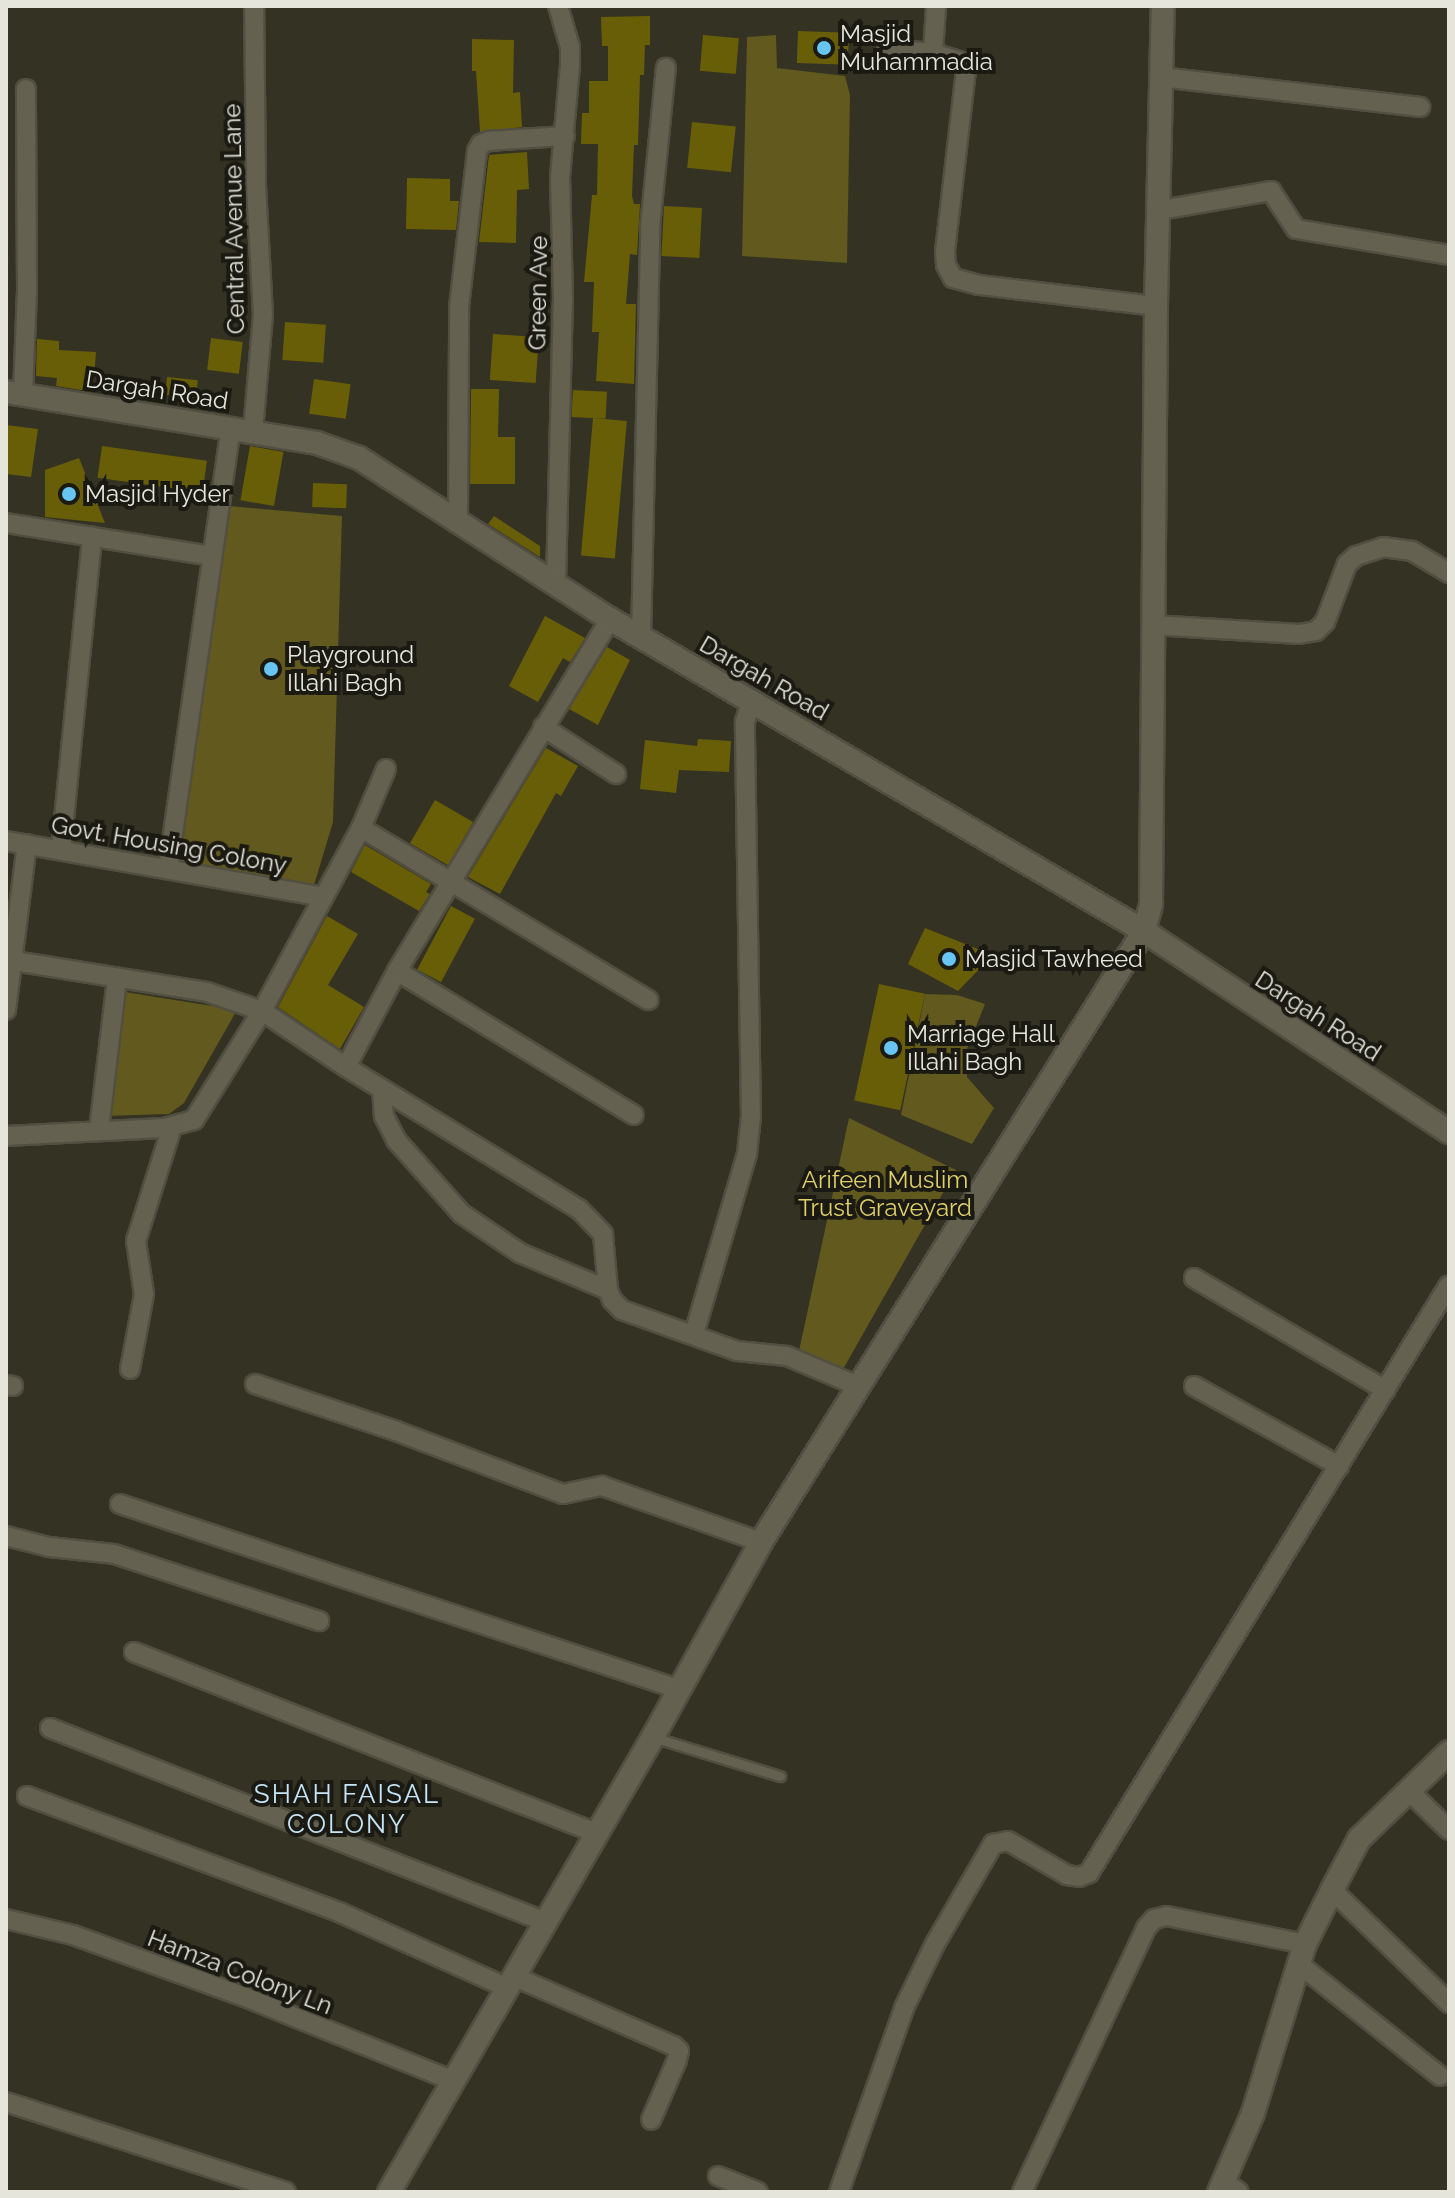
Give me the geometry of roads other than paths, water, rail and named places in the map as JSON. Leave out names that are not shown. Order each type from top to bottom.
[{"type":"street","name":"Central Avenue Lane","points":[[168,869],[211,556],[242,430],[263,315],[256,184],[254,6]]},
{"type":"street","name":"Green Ave","points":[[556,583],[563,298],[560,177],[570,47],[558,6]]},
{"type":"street","points":[[933,53],[936,6]]},
{"type":"street","points":[[389,2192],[653,1737],[761,1542],[1144,931],[1151,904],[1156,306],[1161,210],[1163,6]]},
{"type":"street","points":[[887,49],[933,53],[959,61],[966,70],[945,251],[946,265],[953,278],[979,285],[1156,306]]},
{"type":"street","points":[[641,637],[650,227],[666,68]]},
{"type":"street","points":[[1161,77],[1420,107]]},
{"type":"street","points":[[14,393],[27,292],[26,89]]},
{"type":"street","points":[[458,522],[459,307],[477,151],[481,144],[489,141],[565,136]]},
{"type":"street","points":[[1161,210],[1271,191],[1279,198],[1289,225],[1296,229],[1449,255]]},
{"type":"street","name":"Dargah Road","points":[[14,393],[340,448],[610,619],[1144,931],[1449,1132]]},
{"type":"street","points":[[6,523],[211,556]]},
{"type":"street","points":[[61,849],[92,537]]},
{"type":"street","points":[[1153,625],[1299,634],[1316,631],[1325,622],[1347,564],[1356,556],[1383,547],[1412,551],[1449,573]]},
{"type":"street","points":[[346,1067],[397,971],[610,619]]},
{"type":"street","points":[[694,1334],[747,1154],[751,1118],[745,722],[751,701]]},
{"type":"street","points":[[543,727],[616,774]]},
{"type":"street","points":[[6,1136],[172,1127],[194,1120],[262,1011],[361,828],[386,769]]},
{"type":"street","points":[[361,828],[648,1000]]},
{"type":"street","name":"Govt. Housing Colony","points":[[6,841],[323,897]]},
{"type":"street","points":[[6,1010],[27,844]]},
{"type":"street","points":[[14,961],[227,996],[262,1011],[346,1067],[579,1209],[603,1234],[608,1290],[612,1300],[622,1310],[737,1351],[787,1356],[858,1386]]},
{"type":"street","points":[[397,971],[634,1115]]},
{"type":"street","points":[[99,1130],[117,978]]},
{"type":"street","points":[[382,1089],[384,1116],[389,1129],[417,1166],[462,1214],[520,1253],[608,1290]]},
{"type":"street","points":[[130,1369],[144,1294],[136,1241],[172,1127]]},
{"type":"street","points":[[1194,1278],[1386,1390]]},
{"type":"street","points":[[839,2192],[904,2008],[935,1944],[993,1844],[1008,1841],[1067,1875],[1079,1877],[1089,1873],[1449,1285]]},
{"type":"street","points":[[255,1384],[563,1494],[602,1486],[761,1542]]},
{"type":"street","points":[[1194,1386],[1339,1466]]},
{"type":"street","points":[[120,1504],[678,1689]]},
{"type":"street","points":[[6,1536],[49,1547],[114,1554],[319,1621]]},
{"type":"street","points":[[134,1652],[596,1833]]},
{"type":"street","points":[[50,1728],[546,1922]]},
{"type":"street","points":[[1227,2188],[1302,1954],[1332,1890],[1359,1839],[1449,1752]]},
{"type":"street","points":[[1408,1790],[1449,1830]]},
{"type":"street","points":[[27,1796],[341,1913],[674,2046],[679,2051],[677,2060],[651,2120]]},
{"type":"street","points":[[1332,1890],[1449,2003]]},
{"type":"street","points":[[1022,2192],[1146,1928],[1154,1919],[1167,1916],[1302,1954],[1440,2076]]},
{"type":"street","name":"Hamza Colony Ln","points":[[6,1919],[73,1935],[245,1997],[454,2081]]},
{"type":"street","points":[[6,2102],[286,2192]]},
{"type":"street","points":[[718,2176],[758,2192]]},
{"type":"lane","points":[[653,1737],[780,1776]]},
{"type":"place","name":"Masjid Muhammadia","points":[[824,48]]},
{"type":"place","name":"Masjid Hyder","points":[[69,494]]},
{"type":"place","name":"Playground Illahi Bagh","points":[[271,669]]},
{"type":"place","name":"Masjid Tawheed","points":[[949,959]]},
{"type":"place","name":"Marriage Hall Illahi Bagh","points":[[891,1048]]},
{"type":"district","name":"SHAH FAISAL COLONY","points":[[347,1810]]},
{"type":"park label","name":"Arifeen Muslim Trust Graveyard","points":[[885,1194]]}]
